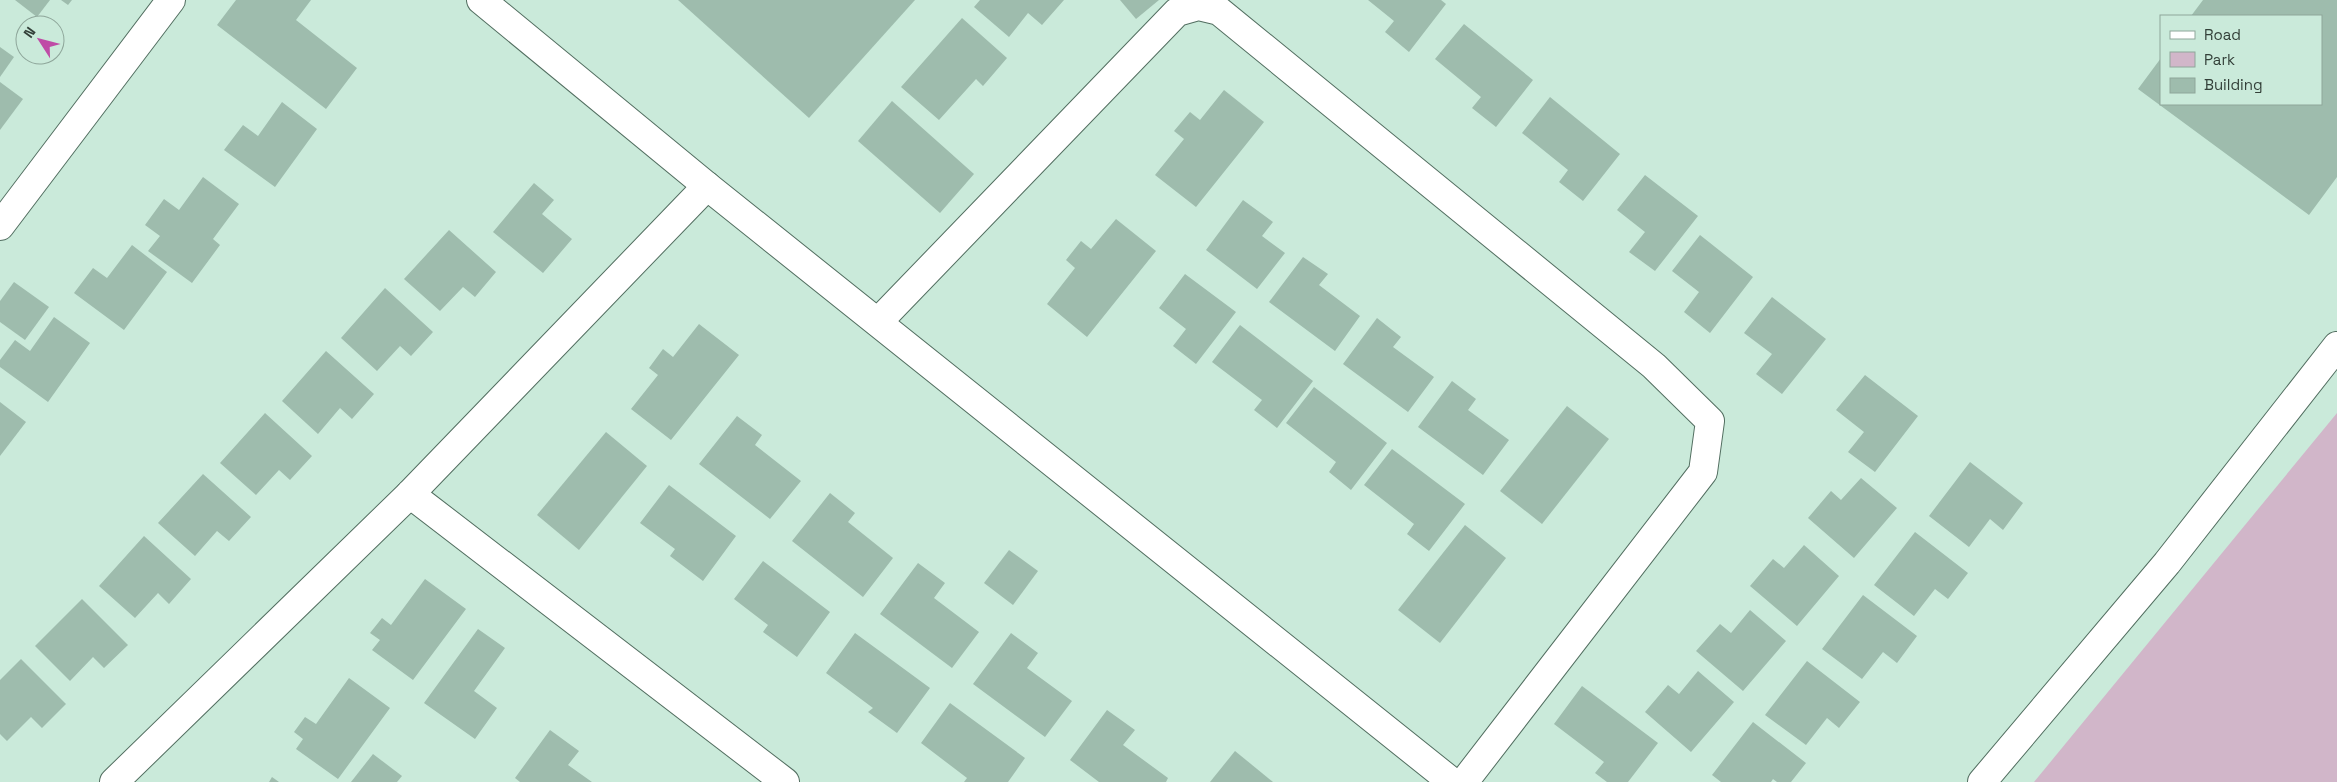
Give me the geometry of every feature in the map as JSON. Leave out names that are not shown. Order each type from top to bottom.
[{"type":"street","points":[[0,226],[172,0]]},
{"type":"street","points":[[480,0],[706,186],[1452,782]]},
{"type":"street","points":[[878,322],[1177,12],[1198,6],[1219,11],[1654,366],[1710,421],[1703,472],[1464,782]]},
{"type":"street","points":[[114,782],[410,494],[706,186]]},
{"type":"street","points":[[1982,782],[2167,563],[2337,346]]},
{"type":"street","points":[[410,494],[785,782]]},
{"type":"green space","points":[[2337,413],[2337,782],[2034,782]]},
{"type":"building","points":[[15,0],[50,0],[39,15],[34,15]]},
{"type":"building","points":[[61,0],[72,0],[68,5]]},
{"type":"building","points":[[236,0],[311,0],[296,20],[357,68],[326,109],[217,25]]},
{"type":"building","points":[[678,0],[915,0],[809,118]]},
{"type":"building","points":[[980,0],[1064,0],[1042,25],[1028,13],[1009,37],[974,7]]},
{"type":"building","points":[[1120,0],[1159,0],[1136,19]]},
{"type":"building","points":[[1368,0],[1441,0],[1446,4],[1409,52],[1385,32],[1394,21]]},
{"type":"building","points":[[2203,0],[2337,0],[2337,177],[2309,215],[2138,89],[2160,59],[2160,105],[2322,105],[2322,15],[2192,15]]},
{"type":"building","points":[[962,18],[1007,58],[983,86],[976,79],[939,120],[901,87]]},
{"type":"building","points":[[1464,24],[1533,80],[1496,127],[1472,108],[1481,97],[1435,59]]},
{"type":"building","points":[[0,47],[14,57],[0,77]]},
{"type":"building","points":[[0,82],[23,99],[0,130]]},
{"type":"building","points":[[1224,90],[1264,122],[1196,207],[1155,175],[1184,139],[1174,131],[1190,112],[1200,120]]},
{"type":"building","points":[[1550,97],[1620,154],[1583,201],[1559,182],[1568,170],[1522,133]]},
{"type":"building","points":[[892,101],[974,174],[940,213],[858,141]]},
{"type":"building","points":[[282,102],[317,129],[275,187],[224,150],[243,125],[258,136]]},
{"type":"building","points":[[1645,175],[1698,216],[1655,271],[1629,252],[1645,232],[1617,210]]},
{"type":"building","points":[[203,177],[239,204],[213,239],[220,245],[192,283],[148,251],[160,236],[145,225],[164,199],[179,210]]},
{"type":"building","points":[[534,183],[554,200],[542,214],[572,239],[543,273],[493,232]]},
{"type":"building","points":[[1243,200],[1273,222],[1262,236],[1285,253],[1257,289],[1206,250]]},
{"type":"building","points":[[1116,219],[1156,251],[1087,337],[1047,304],[1075,268],[1066,260],[1081,241],[1091,249]]},
{"type":"building","points":[[449,230],[496,272],[475,297],[463,287],[440,311],[404,279]]},
{"type":"building","points":[[1700,235],[1753,277],[1710,333],[1684,312],[1699,292],[1672,271]]},
{"type":"building","points":[[132,245],[167,272],[124,330],[74,293],[93,268],[107,278]]},
{"type":"building","points":[[1303,257],[1328,274],[1319,285],[1360,316],[1335,351],[1269,302]]},
{"type":"building","points":[[1185,274],[1236,312],[1196,364],[1173,346],[1186,329],[1159,308]]},
{"type":"building","points":[[14,282],[49,307],[25,340],[0,322],[0,301]]},
{"type":"building","points":[[385,288],[433,332],[411,356],[400,346],[377,371],[341,338]]},
{"type":"building","points":[[1772,297],[1826,339],[1782,394],[1756,374],[1772,354],[1744,333]]},
{"type":"building","points":[[54,317],[90,343],[48,402],[0,367],[0,360],[15,340],[30,351]]},
{"type":"building","points":[[1377,318],[1401,337],[1393,347],[1434,377],[1408,412],[1343,364]]},
{"type":"building","points":[[699,324],[739,355],[671,440],[631,409],[658,375],[649,368],[663,349],[673,357]]},
{"type":"building","points":[[1240,325],[1313,381],[1277,428],[1254,410],[1262,400],[1212,362]]},
{"type":"building","points":[[326,351],[374,394],[352,419],[340,408],[318,434],[282,401]]},
{"type":"building","points":[[1865,375],[1918,416],[1875,472],[1848,452],[1864,432],[1836,410]]},
{"type":"building","points":[[1452,381],[1476,399],[1468,410],[1509,440],[1483,475],[1418,427]]},
{"type":"building","points":[[1314,387],[1387,443],[1351,490],[1329,472],[1336,462],[1286,423]]},
{"type":"building","points":[[0,402],[26,422],[0,456]]},
{"type":"building","points":[[1567,406],[1609,439],[1542,524],[1500,491]]},
{"type":"building","points":[[265,413],[312,456],[290,480],[279,470],[256,495],[220,463]]},
{"type":"building","points":[[737,416],[762,435],[755,445],[801,481],[770,519],[699,464]]},
{"type":"building","points":[[606,432],[647,466],[579,550],[537,515]]},
{"type":"building","points":[[1392,449],[1465,504],[1429,551],[1407,534],[1414,524],[1364,485]]},
{"type":"building","points":[[1970,462],[2023,503],[2003,530],[1990,519],[1969,547],[1929,516]]},
{"type":"building","points":[[203,474],[251,517],[229,541],[217,531],[195,556],[158,523]]},
{"type":"building","points":[[1861,478],[1897,508],[1854,558],[1808,518],[1831,491],[1841,500]]},
{"type":"building","points":[[669,485],[736,536],[703,581],[670,556],[675,549],[640,523]]},
{"type":"building","points":[[830,493],[855,513],[848,522],[893,558],[863,597],[792,541]]},
{"type":"building","points":[[1465,525],[1506,558],[1440,643],[1398,610]]},
{"type":"building","points":[[1915,532],[1968,573],[1948,599],[1935,589],[1914,616],[1874,585]]},
{"type":"building","points":[[144,536],[191,579],[169,604],[158,593],[135,618],[99,586]]},
{"type":"building","points":[[1804,545],[1839,576],[1797,626],[1750,586],[1773,559],[1784,568]]},
{"type":"building","points":[[1009,550],[1038,571],[1013,605],[984,583]]},
{"type":"building","points":[[763,561],[830,612],[797,657],[763,632],[768,625],[734,599]]},
{"type":"building","points":[[918,563],[945,583],[934,598],[979,632],[952,668],[880,614]]},
{"type":"building","points":[[425,579],[466,609],[413,680],[372,650],[380,640],[370,633],[382,618],[391,625]]},
{"type":"building","points":[[1863,595],[1917,636],[1897,663],[1883,652],[1862,679],[1822,649]]},
{"type":"building","points":[[82,599],[128,645],[104,668],[93,657],[70,681],[35,646]]},
{"type":"building","points":[[1750,610],[1786,641],[1743,691],[1696,651],[1720,624],[1731,633]]},
{"type":"building","points":[[478,629],[505,648],[474,691],[497,708],[475,739],[424,703]]},
{"type":"building","points":[[855,633],[930,688],[897,733],[868,712],[873,708],[826,673]]},
{"type":"building","points":[[1011,633],[1038,653],[1027,668],[1072,701],[1045,737],[973,684]]},
{"type":"building","points":[[21,659],[66,704],[42,728],[31,717],[7,741],[0,734],[0,680]]},
{"type":"building","points":[[1807,661],[1860,702],[1839,728],[1827,718],[1806,745],[1765,715]]},
{"type":"building","points":[[1698,671],[1734,702],[1691,752],[1645,712],[1668,685],[1679,694]]},
{"type":"building","points":[[349,678],[390,708],[338,779],[296,749],[303,739],[294,732],[305,717],[316,724]]},
{"type":"building","points":[[1582,686],[1658,743],[1628,782],[1607,782],[1595,773],[1604,762],[1554,724]]},
{"type":"building","points":[[950,703],[1025,758],[1008,782],[964,782],[967,778],[921,743]]},
{"type":"building","points":[[1107,710],[1135,730],[1123,745],[1168,778],[1166,782],[1099,782],[1070,760]]},
{"type":"building","points":[[1753,722],[1806,763],[1791,782],[1777,782],[1773,779],[1771,782],[1721,782],[1712,775]]},
{"type":"building","points":[[550,730],[579,751],[568,765],[592,782],[520,782],[515,778]]},
{"type":"building","points":[[1235,751],[1273,782],[1210,782]]},
{"type":"building","points":[[373,754],[402,776],[397,782],[351,782]]},
{"type":"building","points":[[272,777],[279,782],[269,782]]}]
